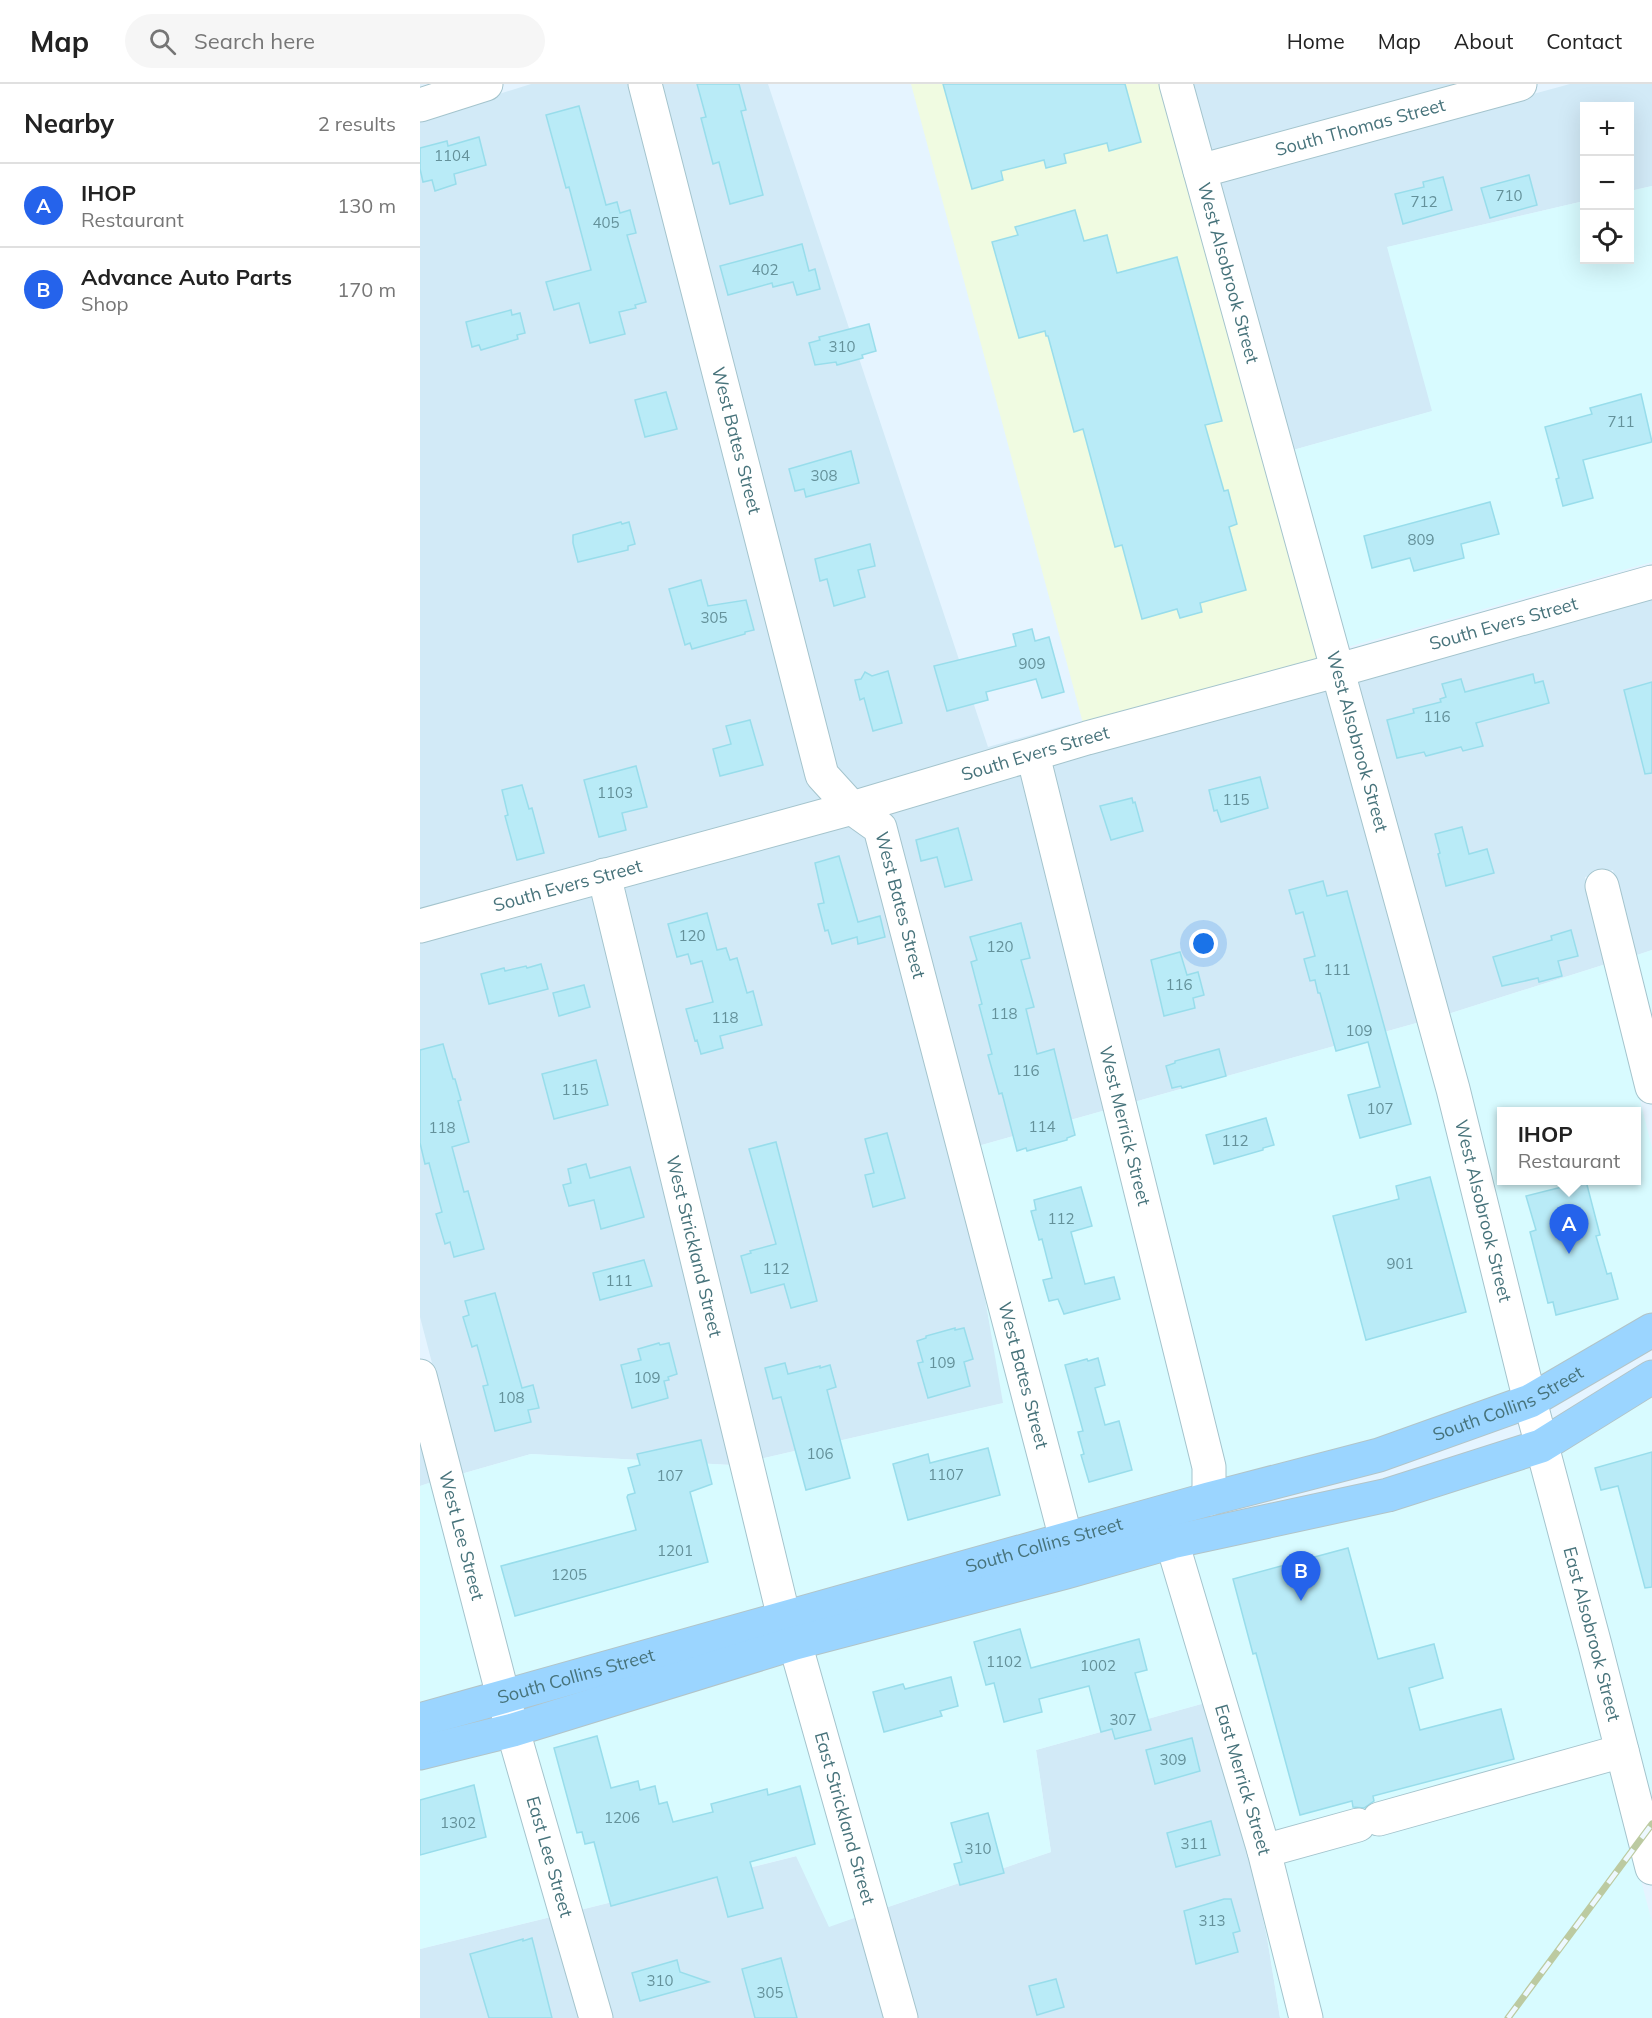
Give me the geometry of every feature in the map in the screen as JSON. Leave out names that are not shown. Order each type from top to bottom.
[{"type":"main road","name":"South Collins Street","points":[[420,1753],[513,1730],[790,1631],[1066,1539],[1378,1455],[1530,1401],[1652,1330]]},
{"type":"main road","points":[[1541,1446],[1583,1389],[1652,1349]]},
{"type":"main road","name":"South Collins Street","points":[[420,1720],[503,1696],[1066,1572],[1172,1542],[1388,1495],[1541,1446],[1652,1377]]},
{"type":"main road","points":[[1333,1507],[1419,1468],[1480,1446],[1518,1426],[1530,1401]]},
{"type":"street","points":[[420,105],[486,84]]},
{"type":"street","name":"West Bates Street","points":[[645,84],[822,776],[852,808],[880,828],[1066,1539]]},
{"type":"street","name":"West Alsobrook Street","points":[[1176,84],[1453,1089],[1530,1401]]},
{"type":"street","name":"South Thomas Street","points":[[1200,171],[1520,84]]},
{"type":"street","name":"South Evers Street","points":[[420,926],[852,808],[1087,738],[1652,582]]},
{"type":"street","name":"West Merrick Street","points":[[1034,755],[1209,1467],[1209,1499]]},
{"type":"street","name":"West Strickland Street","points":[[604,875],[790,1631]]},
{"type":"street","points":[[1602,886],[1652,1087]]},
{"type":"street","name":"West Lee Street","points":[[420,1376],[503,1696]]},
{"type":"street","name":"East Alsobrook Street","points":[[1530,1401],[1652,1868]]},
{"type":"street","name":"East Merrick Street","points":[[1172,1542],[1264,1851],[1306,2018]]},
{"type":"street","name":"East Strickland Street","points":[[790,1631],[901,2018]]},
{"type":"street","name":"East Lee Street","points":[[503,1696],[596,2018]]},
{"type":"street","points":[[1264,1851],[1622,1751]]},
{"type":"shaded area","points":[[531,84],[630,84],[826,801],[420,912],[420,119]]},
{"type":"shaded area","points":[[660,84],[768,84],[988,747],[1070,724],[1071,729],[858,792],[835,769]]},
{"type":"shaded area","points":[[911,84],[1178,84],[1339,670],[1087,738]]},
{"type":"shaded area","points":[[1192,84],[1471,84],[1211,155]]},
{"type":"shaded area","points":[[1570,84],[1652,84],[1652,186],[1634,190],[1634,102],[1580,102],[1580,202],[1388,247],[1433,411],[1293,450],[1218,180]]},
{"type":"shaded area","points":[[1652,186],[1652,562],[1348,647],[1293,450],[1432,411],[1387,247],[1580,202],[1580,264],[1634,264],[1634,190]]},
{"type":"shaded area","points":[[1652,596],[1652,950],[1634,956],[1613,870],[1585,877],[1606,964],[1448,1014],[1356,679]]},
{"type":"shaded area","points":[[1328,686],[1420,1022],[1134,1102],[1050,763]]},
{"type":"shaded area","points":[[1022,772],[1106,1110],[978,1146],[883,813]]},
{"type":"shaded area","points":[[848,822],[866,836],[981,1275],[1004,1403],[760,1459],[621,884]]},
{"type":"shaded area","points":[[593,892],[731,1465],[531,1454],[461,1474],[420,1317],[420,940]]},
{"type":"shaded area","points":[[1652,950],[1652,1026],[1634,956]]},
{"type":"shaded area","points":[[1606,964],[1652,1148],[1652,1315],[1540,1380],[1448,1014]]},
{"type":"shaded area","points":[[1420,1022],[1513,1394],[1374,1443],[1224,1482],[1134,1102]]},
{"type":"shaded area","points":[[1106,1110],[1195,1469],[1194,1490],[1076,1523],[978,1146]]},
{"type":"shaded area","points":[[981,1275],[1048,1531],[795,1601],[760,1459],[1003,1403]]},
{"type":"shaded area","points":[[1652,1392],[1652,1809],[1558,1451]]},
{"type":"shaded area","points":[[420,1435],[432,1482],[420,1486]]},
{"type":"shaded area","points":[[531,1454],[731,1465],[767,1609],[514,1680],[461,1474]]},
{"type":"shaded area","points":[[1531,1463],[1604,1742],[1275,1834],[1190,1551]]},
{"type":"shaded area","points":[[432,1482],[485,1688],[420,1706],[420,1486]]},
{"type":"shaded area","points":[[1161,1558],[1205,1703],[1036,1750],[1051,1852],[885,1908],[813,1652]]},
{"type":"shaded area","points":[[785,1660],[857,1917],[829,1927],[796,1856],[580,1910],[531,1739]]},
{"type":"shaded area","points":[[1205,1703],[1247,1845],[1267,1937],[1280,2018],[916,2018],[885,1908],[1051,1852],[1036,1750]]},
{"type":"shaded area","points":[[502,1747],[551,1917],[420,1949],[420,1767]]},
{"type":"shaded area","points":[[1611,1767],[1652,1922],[1652,2018],[1321,2018],[1281,1860]]},
{"type":"shaded area","points":[[1247,1845],[1291,2018],[1280,2018],[1267,1937]]},
{"type":"shaded area","points":[[797,1856],[829,1926],[857,1917],[885,2018],[611,2018],[580,1910]]},
{"type":"shaded area","points":[[551,1917],[581,2018],[420,2018],[420,1949]]},
{"type":"building","points":[[697,84],[739,84],[746,110],[741,111],[763,195],[730,204],[719,162],[713,164],[701,118],[706,117]]},
{"type":"building","points":[[943,84],[1125,84],[1141,142],[1109,151],[1107,143],[1064,154],[1066,163],[1046,168],[1044,160],[1001,171],[1003,180],[972,189]]},
{"type":"building","points":[[579,106],[606,205],[617,202],[620,213],[630,210],[636,233],[627,235],[646,302],[635,305],[636,308],[619,312],[625,334],[590,343],[579,303],[554,310],[546,282],[591,270],[569,187],[566,188],[546,115]]},
{"type":"building","points":[[479,137],[486,165],[454,174],[456,184],[435,191],[432,180],[423,182],[420,169],[420,148],[447,141],[448,146]]},
{"type":"building","points":[[1529,175],[1537,205],[1490,218],[1481,188]]},
{"type":"building","points":[[1443,177],[1452,210],[1403,224],[1395,194],[1424,187],[1423,182]]},
{"type":"building","points":[[1075,210],[1084,241],[1107,235],[1117,273],[1177,257],[1222,421],[1205,425],[1224,491],[1228,490],[1237,524],[1229,527],[1246,590],[1200,603],[1202,612],[1180,618],[1177,609],[1142,619],[1122,545],[1115,547],[1083,429],[1074,432],[1048,336],[1045,331],[1019,338],[992,242],[1018,235],[1015,227]]},
{"type":"building","points":[[802,244],[809,271],[815,269],[820,289],[797,295],[793,282],[773,287],[772,283],[728,295],[720,266]]},
{"type":"building","points":[[511,310],[512,315],[520,313],[525,333],[517,335],[518,339],[481,350],[479,345],[472,347],[466,322]]},
{"type":"building","points":[[869,324],[876,351],[862,355],[863,358],[837,365],[836,362],[815,365],[809,343],[820,340],[819,337]]},
{"type":"building","points":[[666,392],[677,429],[645,437],[635,400]]},
{"type":"building","points":[[1641,394],[1652,442],[1583,460],[1593,498],[1563,506],[1556,479],[1559,478],[1545,427],[1592,414],[1590,408]]},
{"type":"building","points":[[851,451],[859,483],[806,497],[804,489],[795,491],[789,469]]},
{"type":"building","points":[[1490,502],[1499,534],[1461,544],[1464,558],[1414,571],[1410,558],[1372,568],[1364,536]]},
{"type":"building","points":[[621,522],[622,524],[629,522],[635,544],[628,546],[628,550],[578,562],[573,535]]},
{"type":"building","points":[[870,544],[875,566],[858,570],[865,597],[834,606],[827,579],[820,581],[815,559]]},
{"type":"building","points":[[701,580],[708,606],[746,600],[754,630],[692,649],[690,643],[685,645],[669,589]]},
{"type":"building","points":[[1032,629],[1035,641],[1049,637],[1064,692],[1042,698],[1036,679],[986,692],[988,700],[947,711],[934,666],[1016,646],[1013,634]]},
{"type":"building","points":[[888,671],[902,723],[873,731],[864,698],[860,700],[855,680],[861,679],[865,672],[872,676]]},
{"type":"building","points":[[1533,674],[1535,683],[1543,681],[1549,703],[1476,723],[1483,746],[1463,751],[1461,747],[1426,756],[1424,752],[1397,758],[1387,720],[1414,713],[1413,709],[1441,702],[1440,699],[1446,697],[1442,684],[1461,679],[1465,692]]},
{"type":"building","points":[[1652,682],[1652,773],[1645,774],[1624,690]]},
{"type":"building","points":[[750,720],[763,765],[720,776],[713,749],[731,744],[726,726]]},
{"type":"building","points":[[636,766],[647,807],[622,813],[626,830],[599,837],[584,780]]},
{"type":"building","points":[[1260,777],[1268,808],[1221,822],[1217,810],[1214,811],[1209,790]]},
{"type":"building","points":[[522,785],[529,809],[532,808],[544,853],[517,860],[505,816],[508,815],[502,790]]},
{"type":"building","points":[[1132,798],[1143,831],[1111,840],[1100,806]]},
{"type":"building","points":[[1462,827],[1469,854],[1487,849],[1494,873],[1446,886],[1435,834]]},
{"type":"building","points":[[958,828],[972,880],[945,887],[937,857],[921,861],[916,840]]},
{"type":"building","points":[[839,856],[858,922],[880,916],[885,937],[858,944],[857,937],[832,944],[828,930],[825,931],[818,904],[824,903],[815,863]]},
{"type":"building","points":[[1323,881],[1327,896],[1347,891],[1411,1124],[1360,1138],[1348,1095],[1380,1087],[1368,1042],[1336,1051],[1320,993],[1318,993],[1315,980],[1310,981],[1304,959],[1315,956],[1303,912],[1296,914],[1289,890]]},
{"type":"building","points":[[707,913],[717,950],[726,948],[730,960],[737,958],[747,993],[753,991],[762,1025],[720,1036],[723,1048],[701,1054],[686,1009],[713,1002],[702,961],[691,964],[688,954],[677,957],[668,924]]},
{"type":"building","points":[[1021,923],[1030,958],[1021,960],[1034,1007],[1026,1009],[1037,1054],[1054,1049],[1075,1135],[1067,1140],[1027,1151],[1026,1148],[1017,1151],[1002,1093],[999,1094],[988,1055],[992,1054],[979,1005],[982,1004],[971,962],[977,960],[970,937]]},
{"type":"building","points":[[1571,930],[1578,956],[1558,961],[1562,976],[1539,982],[1538,978],[1502,986],[1493,957],[1552,940],[1551,936]]},
{"type":"building","points":[[1180,952],[1187,975],[1198,972],[1204,995],[1193,998],[1195,1008],[1164,1016],[1151,960]]},
{"type":"building","points":[[541,964],[548,989],[489,1004],[481,974],[504,968],[505,971]]},
{"type":"building","points":[[584,985],[590,1007],[559,1016],[553,993]]},
{"type":"building","points":[[443,1044],[461,1100],[458,1101],[469,1142],[452,1147],[464,1192],[468,1191],[484,1249],[454,1257],[450,1242],[445,1244],[436,1214],[442,1212],[429,1163],[425,1164],[420,1143],[420,1050]]},
{"type":"building","points":[[1219,1049],[1226,1076],[1182,1088],[1181,1086],[1172,1088],[1166,1066],[1175,1061]]},
{"type":"building","points":[[596,1060],[608,1105],[554,1119],[542,1074]]},
{"type":"building","points":[[1266,1118],[1274,1145],[1214,1164],[1206,1135]]},
{"type":"building","points":[[887,1133],[905,1198],[873,1207],[865,1175],[874,1173],[865,1139]]},
{"type":"building","points":[[776,1142],[817,1301],[791,1308],[784,1284],[751,1293],[741,1256],[751,1253],[750,1251],[776,1244],[749,1149]]},
{"type":"building","points":[[586,1164],[590,1178],[630,1167],[644,1217],[601,1229],[594,1200],[569,1206],[563,1185],[571,1183],[568,1169]]},
{"type":"building","points":[[1430,1177],[1466,1312],[1366,1340],[1333,1216],[1399,1199],[1396,1186]]},
{"type":"building","points":[[1570,1185],[1587,1185],[1600,1235],[1596,1236],[1607,1274],[1611,1273],[1618,1299],[1556,1315],[1553,1302],[1548,1303],[1530,1232],[1536,1230],[1526,1196]]},
{"type":"building","points":[[1081,1187],[1092,1226],[1071,1232],[1085,1284],[1114,1277],[1120,1299],[1064,1314],[1058,1299],[1049,1301],[1043,1280],[1052,1278],[1042,1239],[1039,1240],[1031,1211],[1036,1210],[1034,1200]]},
{"type":"building","points":[[644,1260],[652,1286],[600,1300],[593,1273]]},
{"type":"building","points":[[495,1293],[522,1388],[533,1385],[539,1408],[528,1410],[531,1422],[495,1431],[483,1386],[488,1385],[477,1345],[472,1347],[463,1317],[469,1315],[465,1301]]},
{"type":"building","points":[[955,1328],[955,1330],[964,1328],[973,1359],[964,1362],[970,1386],[928,1398],[918,1363],[923,1362],[917,1341],[926,1336]]},
{"type":"building","points":[[659,1343],[660,1345],[669,1343],[677,1374],[664,1381],[668,1398],[632,1408],[621,1365],[641,1360],[638,1349]]},
{"type":"building","points":[[1098,1358],[1105,1385],[1095,1388],[1105,1425],[1119,1421],[1132,1470],[1089,1482],[1081,1455],[1084,1454],[1078,1432],[1083,1431],[1065,1365]]},
{"type":"building","points":[[785,1363],[788,1374],[830,1365],[836,1387],[827,1390],[850,1478],[806,1490],[781,1397],[773,1399],[765,1368]]},
{"type":"building","points":[[701,1440],[712,1484],[690,1492],[708,1562],[515,1616],[501,1566],[636,1530],[627,1497],[635,1493],[628,1468],[640,1465],[637,1454]]},
{"type":"building","points":[[988,1448],[1000,1495],[908,1520],[893,1464],[928,1454],[930,1463]]},
{"type":"building","points":[[1652,1452],[1652,1587],[1645,1588],[1618,1486],[1601,1490],[1595,1468]]},
{"type":"building","points":[[1348,1548],[1378,1659],[1434,1644],[1443,1678],[1409,1688],[1420,1730],[1501,1709],[1514,1759],[1373,1796],[1374,1801],[1364,1808],[1353,1807],[1352,1801],[1300,1815],[1256,1653],[1253,1654],[1233,1579]]},
{"type":"building","points":[[1020,1629],[1031,1668],[1139,1639],[1147,1670],[1135,1673],[1151,1730],[1115,1739],[1112,1729],[1101,1732],[1089,1686],[1039,1699],[1042,1712],[1004,1722],[994,1683],[986,1685],[974,1642]]},
{"type":"building","points":[[951,1677],[958,1706],[940,1711],[942,1716],[884,1732],[873,1692],[903,1684],[905,1689]]},
{"type":"building","points":[[597,1736],[611,1788],[638,1781],[640,1790],[655,1786],[659,1804],[667,1802],[673,1822],[713,1812],[711,1804],[767,1789],[768,1795],[800,1786],[815,1844],[750,1862],[763,1908],[728,1917],[717,1877],[611,1906],[594,1842],[585,1844],[582,1832],[577,1833],[554,1748]]},
{"type":"building","points":[[1192,1738],[1200,1771],[1155,1784],[1146,1750]]},
{"type":"building","points":[[474,1785],[486,1837],[420,1855],[420,1800]]},
{"type":"building","points":[[988,1813],[1004,1873],[960,1885],[954,1864],[962,1862],[951,1823]]},
{"type":"building","points":[[1211,1821],[1220,1855],[1176,1867],[1167,1833]]},
{"type":"building","points":[[1231,1899],[1240,1931],[1233,1933],[1238,1952],[1196,1964],[1184,1911]]},
{"type":"building","points":[[532,1938],[552,2018],[489,2018],[470,1954]]},
{"type":"building","points":[[781,1958],[797,2018],[755,2018],[742,1969]]},
{"type":"building","points":[[677,1960],[680,1972],[709,1982],[640,2001],[632,1973]]},
{"type":"building","points":[[1056,1979],[1064,2007],[1037,2015],[1029,1986]]},
{"type":"railway","points":[[1508,2018],[1652,1824]]},
{"type":"place","name":"IHOP","points":[[1569,1254]]},
{"type":"place","name":"Advance Auto Parts","points":[[1301,1601]]}]
